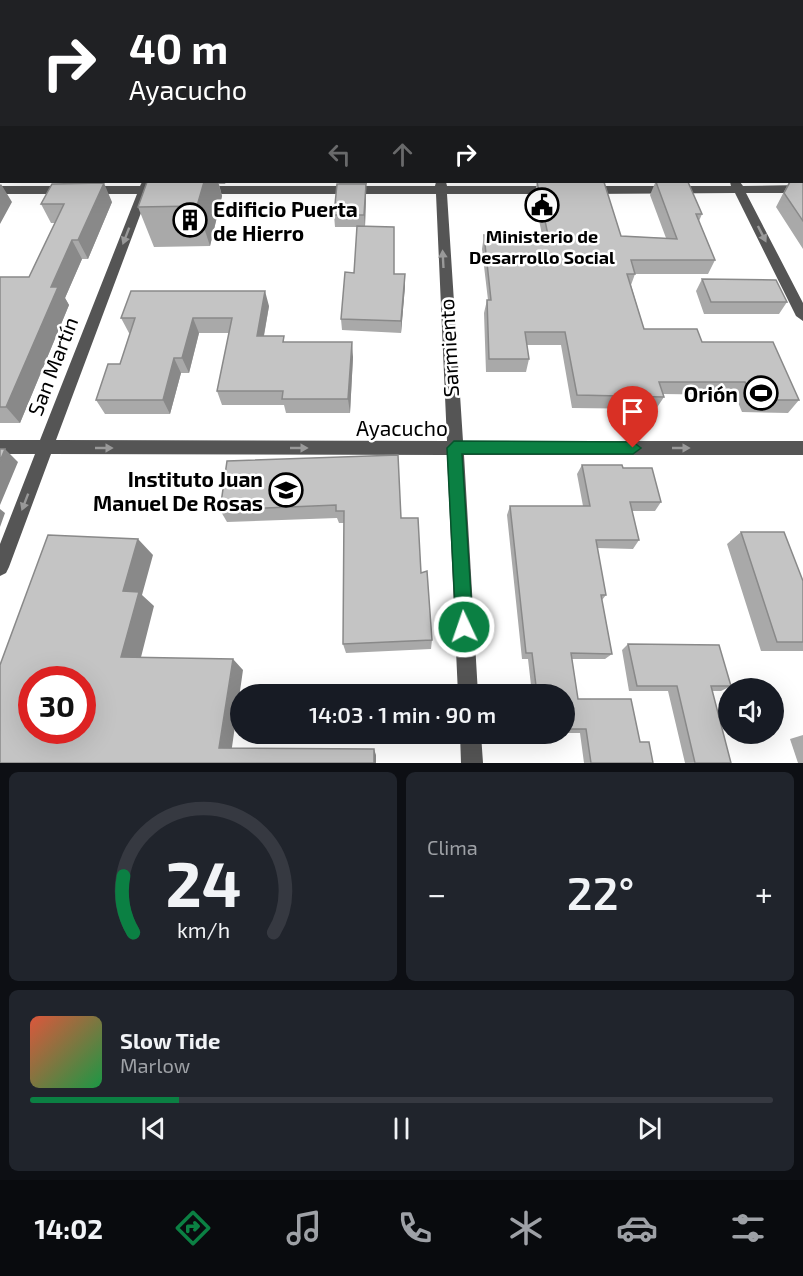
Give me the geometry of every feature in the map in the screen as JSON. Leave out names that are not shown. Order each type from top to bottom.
[{"type":"street","points":[[737,185],[803,316]]},
{"type":"street","points":[[0,190],[145,186],[185,190],[737,185],[803,189]]},
{"type":"street","name":"San Martín","points":[[0,567],[145,186]]},
{"type":"street","name":"Sarmiento","points":[[441,186],[467,684]]},
{"type":"street","name":"Ayacucho","points":[[0,447],[803,448]]},
{"type":"street","points":[[471,744],[472,763]]},
{"type":"building","points":[[104,183],[78,240],[72,240],[51,287],[58,287],[6,407],[0,407],[0,277],[29,277],[64,204],[41,204],[52,184]]},
{"type":"building","points":[[147,183],[204,183],[197,206],[138,207]]},
{"type":"building","points":[[537,183],[604,183],[621,236],[677,239],[656,183],[688,183],[702,214],[696,214],[715,260],[631,260],[635,274],[627,274],[644,329],[697,329],[702,342],[773,342],[799,400],[752,400],[745,382],[659,382],[664,397],[577,395],[565,332],[525,332],[529,359],[489,359],[487,300],[491,300],[484,235],[548,235]]},
{"type":"building","points":[[789,183],[803,183],[803,221],[784,193]]},
{"type":"building","points":[[337,184],[366,184],[364,215],[334,215]]},
{"type":"building","points":[[357,226],[394,227],[394,274],[405,274],[401,321],[341,319],[345,272],[354,273]]},
{"type":"building","points":[[702,279],[776,280],[787,302],[711,302]]},
{"type":"building","points":[[131,291],[265,291],[257,336],[284,336],[283,342],[352,342],[348,399],[282,399],[283,391],[217,391],[232,318],[193,318],[182,358],[174,358],[163,400],[96,400],[108,364],[120,364],[135,318],[121,318]]},
{"type":"building","points":[[0,449],[5,449],[0,461]]},
{"type":"building","points":[[398,455],[401,518],[418,518],[421,573],[427,571],[432,640],[343,644],[344,511],[336,511],[336,505],[220,510],[227,461]]},
{"type":"building","points":[[582,465],[652,468],[661,502],[630,502],[639,540],[596,540],[606,595],[601,595],[612,654],[571,653],[578,699],[631,699],[640,742],[649,742],[653,763],[591,763],[586,729],[575,729],[575,684],[536,684],[532,653],[526,653],[510,506],[590,506]]},
{"type":"building","points":[[741,532],[784,532],[803,581],[803,642],[777,642]]},
{"type":"building","points":[[48,535],[138,539],[123,591],[139,592],[121,657],[233,659],[219,748],[374,749],[374,763],[0,763],[0,665]]},
{"type":"building","points":[[628,644],[719,645],[729,678],[718,678],[718,686],[711,686],[718,713],[718,744],[726,744],[731,763],[695,763],[677,686],[637,686]]},
{"type":"place","name":"Ministerio de Desarrollo Social","points":[[542,205]]},
{"type":"place","name":"Edificio Puerta de Hierro","points":[[190,220]]},
{"type":"place","name":"Orión","points":[[761,393]]},
{"type":"place","name":"Instituto Juan Manuel De Rosas","points":[[286,490]]},
{"type":"route","points":[[464,627],[454,448],[633,448]]}]
